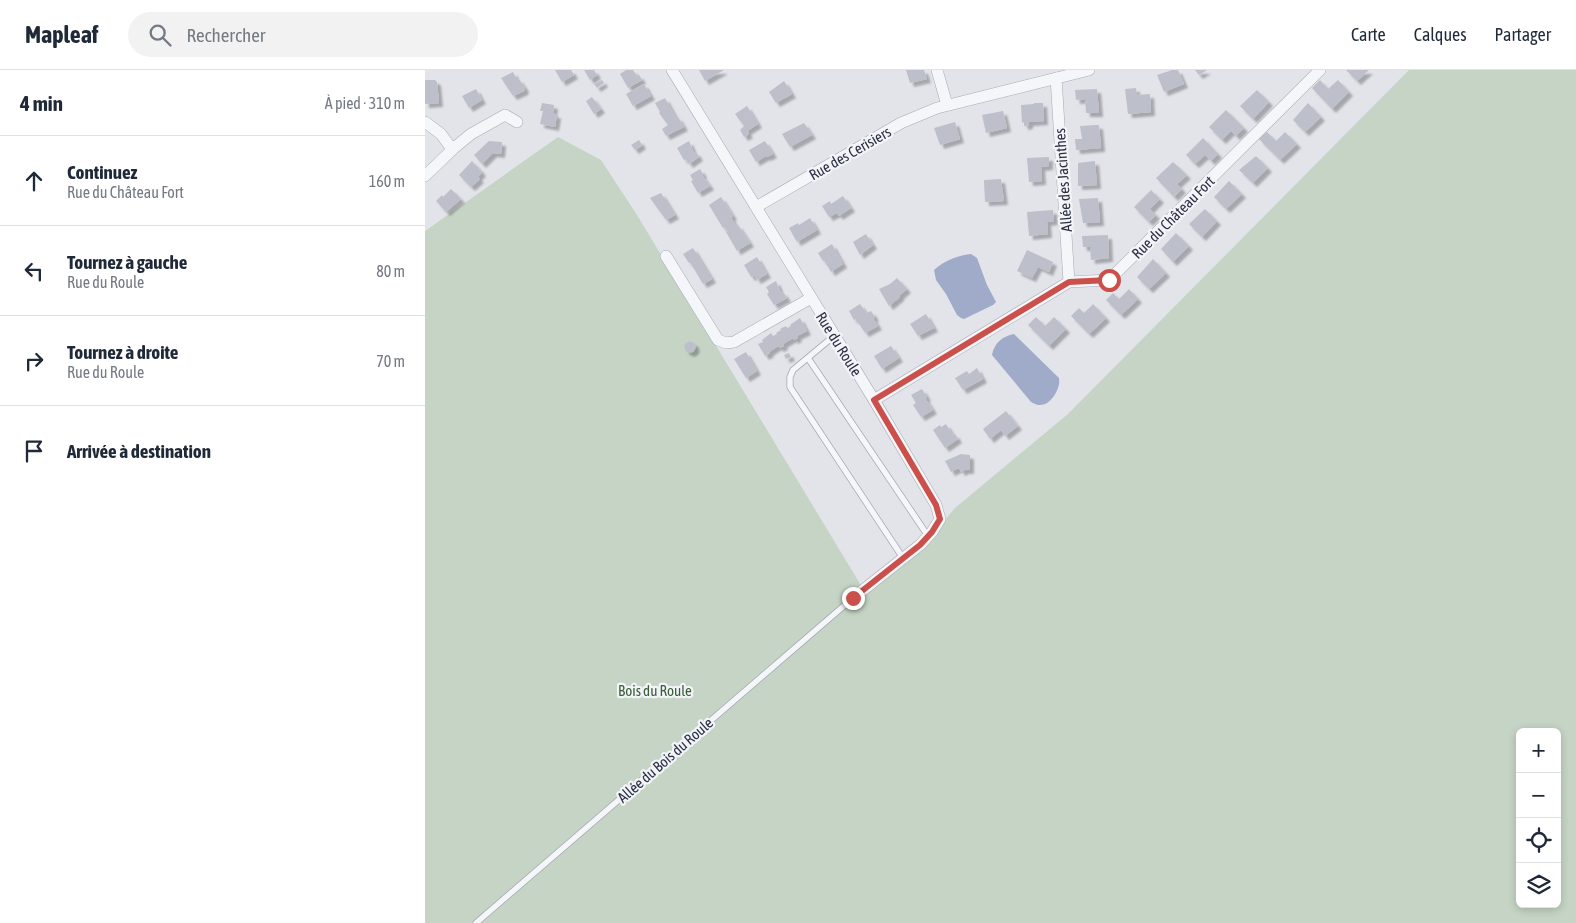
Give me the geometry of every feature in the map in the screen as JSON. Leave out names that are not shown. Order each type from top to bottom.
[{"type":"street","name":"Rue du Roule","points":[[672,70],[936,505],[940,519],[920,545],[853,598]]},
{"type":"street","points":[[937,70],[947,105]]},
{"type":"street","name":"Rue des Cerisiers","points":[[756,207],[901,123],[937,108],[1089,70]]},
{"type":"street","name":"Rue du Château Fort","points":[[874,400],[1069,282],[1109,280],[1320,70]]},
{"type":"street","name":"Allée des Jacinthes","points":[[1056,78],[1069,282]]},
{"type":"street","points":[[425,176],[471,134],[505,115],[517,122]]},
{"type":"street","points":[[425,122],[441,134],[449,145],[454,148]]},
{"type":"street","points":[[666,256],[718,340],[726,343],[734,342],[811,298]]},
{"type":"lane","points":[[834,336],[793,370],[790,377],[790,387],[903,558]]},
{"type":"lane","points":[[808,358],[928,536]]},
{"type":"lane","name":"Allée du Bois du Roule","points":[[477,923],[853,598]]},
{"type":"green space","name":"Bois du Roule","points":[[1409,70],[1576,70],[1576,923],[425,923],[425,231],[558,137],[601,160],[637,215],[865,592],[918,552],[955,508],[1068,414]]},
{"type":"water","points":[[971,254],[977,258],[987,285],[996,302],[964,319],[957,315],[936,280],[934,270],[951,259]]},
{"type":"water","points":[[1014,334],[1059,378],[1057,391],[1051,400],[1043,405],[1031,402],[992,355],[1000,341],[1006,336]]},
{"type":"building","points":[[555,70],[571,70],[574,75],[562,82]]},
{"type":"building","points":[[584,70],[594,70],[597,75],[590,80]]},
{"type":"building","points":[[626,70],[633,70],[642,80],[628,88],[620,74]]},
{"type":"building","points":[[699,70],[724,70],[705,81]]},
{"type":"building","points":[[906,70],[924,70],[927,79],[910,83]]},
{"type":"building","points":[[1178,70],[1184,84],[1164,92],[1157,75]]},
{"type":"building","points":[[1195,70],[1207,70],[1199,75]]},
{"type":"building","points":[[1346,70],[1369,70],[1357,81]]},
{"type":"building","points":[[513,72],[517,80],[519,79],[525,88],[524,91],[513,96],[501,78]]},
{"type":"building","points":[[425,80],[435,80],[437,82],[439,103],[425,104]]},
{"type":"building","points":[[602,80],[604,83],[597,88],[594,84]]},
{"type":"building","points":[[1320,80],[1328,89],[1338,80],[1349,92],[1332,109],[1312,88]]},
{"type":"building","points":[[784,81],[792,94],[776,103],[769,92]]},
{"type":"building","points":[[644,84],[651,96],[633,106],[626,94]]},
{"type":"building","points":[[1136,88],[1137,95],[1150,94],[1151,112],[1128,114],[1125,89]]},
{"type":"building","points":[[476,89],[482,100],[469,108],[462,96]]},
{"type":"building","points":[[1097,89],[1099,113],[1086,113],[1085,99],[1076,100],[1075,90]]},
{"type":"building","points":[[1257,90],[1269,102],[1253,119],[1240,106]]},
{"type":"building","points":[[592,97],[601,109],[594,114],[586,101]]},
{"type":"building","points":[[665,98],[676,118],[678,117],[684,127],[666,136],[662,129],[668,125],[659,113],[655,103]]},
{"type":"building","points":[[542,103],[554,105],[553,113],[557,115],[555,127],[540,124],[543,111],[540,111]]},
{"type":"building","points":[[1043,103],[1044,121],[1029,122],[1029,125],[1024,126],[1024,122],[1022,123],[1021,105]]},
{"type":"building","points":[[1308,103],[1321,117],[1305,132],[1293,120]]},
{"type":"building","points":[[747,106],[758,124],[747,131],[749,134],[744,137],[740,130],[744,126],[735,114]]},
{"type":"building","points":[[1226,110],[1244,128],[1236,136],[1231,131],[1222,140],[1209,127]]},
{"type":"building","points":[[1003,111],[1007,128],[986,133],[982,115]]},
{"type":"building","points":[[955,122],[960,139],[940,145],[934,128]]},
{"type":"building","points":[[804,123],[812,135],[790,147],[782,134]]},
{"type":"building","points":[[1099,125],[1101,148],[1076,150],[1075,139],[1082,139],[1080,126]]},
{"type":"building","points":[[1267,132],[1276,141],[1285,132],[1297,144],[1280,160],[1259,139]]},
{"type":"building","points":[[1203,138],[1218,154],[1211,161],[1205,155],[1195,164],[1186,155]]},
{"type":"building","points":[[639,140],[642,145],[635,150],[631,145]]},
{"type":"building","points":[[489,141],[502,142],[501,154],[493,153],[482,164],[474,155]]},
{"type":"building","points":[[689,141],[694,153],[696,152],[699,157],[689,164],[686,159],[684,160],[677,148]]},
{"type":"building","points":[[765,141],[773,154],[756,162],[749,150]]},
{"type":"building","points":[[1256,156],[1268,168],[1253,183],[1239,170]]},
{"type":"building","points":[[1049,157],[1049,166],[1041,167],[1042,181],[1029,182],[1027,158]]},
{"type":"building","points":[[472,161],[482,172],[478,177],[480,179],[471,187],[459,175]]},
{"type":"building","points":[[1095,161],[1097,185],[1078,186],[1078,163]]},
{"type":"building","points":[[1173,162],[1187,175],[1177,184],[1182,189],[1174,197],[1156,178]]},
{"type":"building","points":[[700,169],[710,186],[698,193],[691,181],[693,180],[690,175]]},
{"type":"building","points":[[1001,179],[1004,201],[985,202],[984,180]]},
{"type":"building","points":[[1229,181],[1242,194],[1226,209],[1214,197]]},
{"type":"building","points":[[451,189],[461,199],[446,212],[436,201]]},
{"type":"building","points":[[1151,190],[1160,199],[1150,209],[1156,215],[1149,222],[1134,207]]},
{"type":"building","points":[[661,193],[675,215],[666,220],[650,198]]},
{"type":"building","points":[[843,196],[851,208],[839,216],[837,213],[829,217],[822,206],[830,201],[831,204]]},
{"type":"building","points":[[721,197],[733,216],[731,217],[736,226],[738,225],[750,243],[737,251],[726,232],[728,231],[725,227],[723,228],[709,205]]},
{"type":"building","points":[[1098,198],[1100,222],[1083,223],[1079,199]]},
{"type":"building","points":[[1205,209],[1217,221],[1202,237],[1189,224]]},
{"type":"building","points":[[1053,210],[1054,221],[1047,222],[1048,234],[1029,236],[1027,212]]},
{"type":"building","points":[[810,218],[817,230],[797,242],[789,228],[798,223],[799,225]]},
{"type":"building","points":[[1176,233],[1189,246],[1173,262],[1161,249]]},
{"type":"building","points":[[866,234],[873,245],[860,255],[853,242]]},
{"type":"building","points":[[1108,235],[1109,258],[1091,260],[1090,247],[1083,247],[1082,236]]},
{"type":"building","points":[[832,244],[843,264],[831,272],[818,253]]},
{"type":"building","points":[[693,248],[712,279],[703,284],[683,254]]},
{"type":"building","points":[[1027,250],[1053,262],[1049,272],[1038,267],[1032,278],[1017,271]]},
{"type":"building","points":[[757,257],[767,274],[757,280],[754,275],[751,277],[744,265]]},
{"type":"building","points":[[1153,259],[1166,273],[1149,289],[1137,277]]},
{"type":"building","points":[[897,278],[907,289],[889,306],[879,289]]},
{"type":"building","points":[[776,281],[781,293],[783,292],[787,298],[774,305],[767,294],[769,292],[766,287]]},
{"type":"building","points":[[1129,289],[1138,299],[1121,315],[1106,300],[1113,293],[1119,299]]},
{"type":"building","points":[[860,304],[866,313],[871,311],[878,326],[865,333],[849,311]]},
{"type":"building","points":[[1093,304],[1106,318],[1089,334],[1071,316],[1079,308],[1084,313]]},
{"type":"building","points":[[926,314],[934,328],[918,336],[910,324]]},
{"type":"building","points":[[1036,317],[1045,326],[1054,317],[1066,329],[1049,346],[1028,325]]},
{"type":"building","points":[[800,318],[807,331],[797,336],[798,338],[794,340],[793,338],[783,344],[784,346],[780,348],[778,346],[765,356],[758,344],[763,342],[762,340],[771,333],[773,336],[777,334],[780,329],[791,326]]},
{"type":"building","points":[[690,341],[696,347],[690,353],[684,347]]},
{"type":"building","points":[[891,346],[899,358],[882,369],[874,356]]},
{"type":"building","points":[[746,352],[757,371],[746,378],[734,359]]},
{"type":"building","points":[[789,353],[791,357],[786,359],[784,355]]},
{"type":"building","points":[[977,368],[983,379],[963,390],[955,378],[967,371],[969,374]]},
{"type":"building","points":[[922,389],[927,397],[925,398],[933,410],[921,417],[913,405],[916,403],[911,395]]},
{"type":"building","points":[[1006,411],[1018,426],[1005,436],[1001,430],[990,439],[983,429]]},
{"type":"building","points":[[946,424],[958,439],[945,448],[933,430],[940,425],[941,427]]},
{"type":"building","points":[[961,454],[970,455],[970,470],[961,472],[959,468],[951,472],[945,461]]},
{"type":"route","points":[[853,598],[920,545],[932,532],[940,519],[936,505],[874,400],[1069,282],[1109,280]]}]
